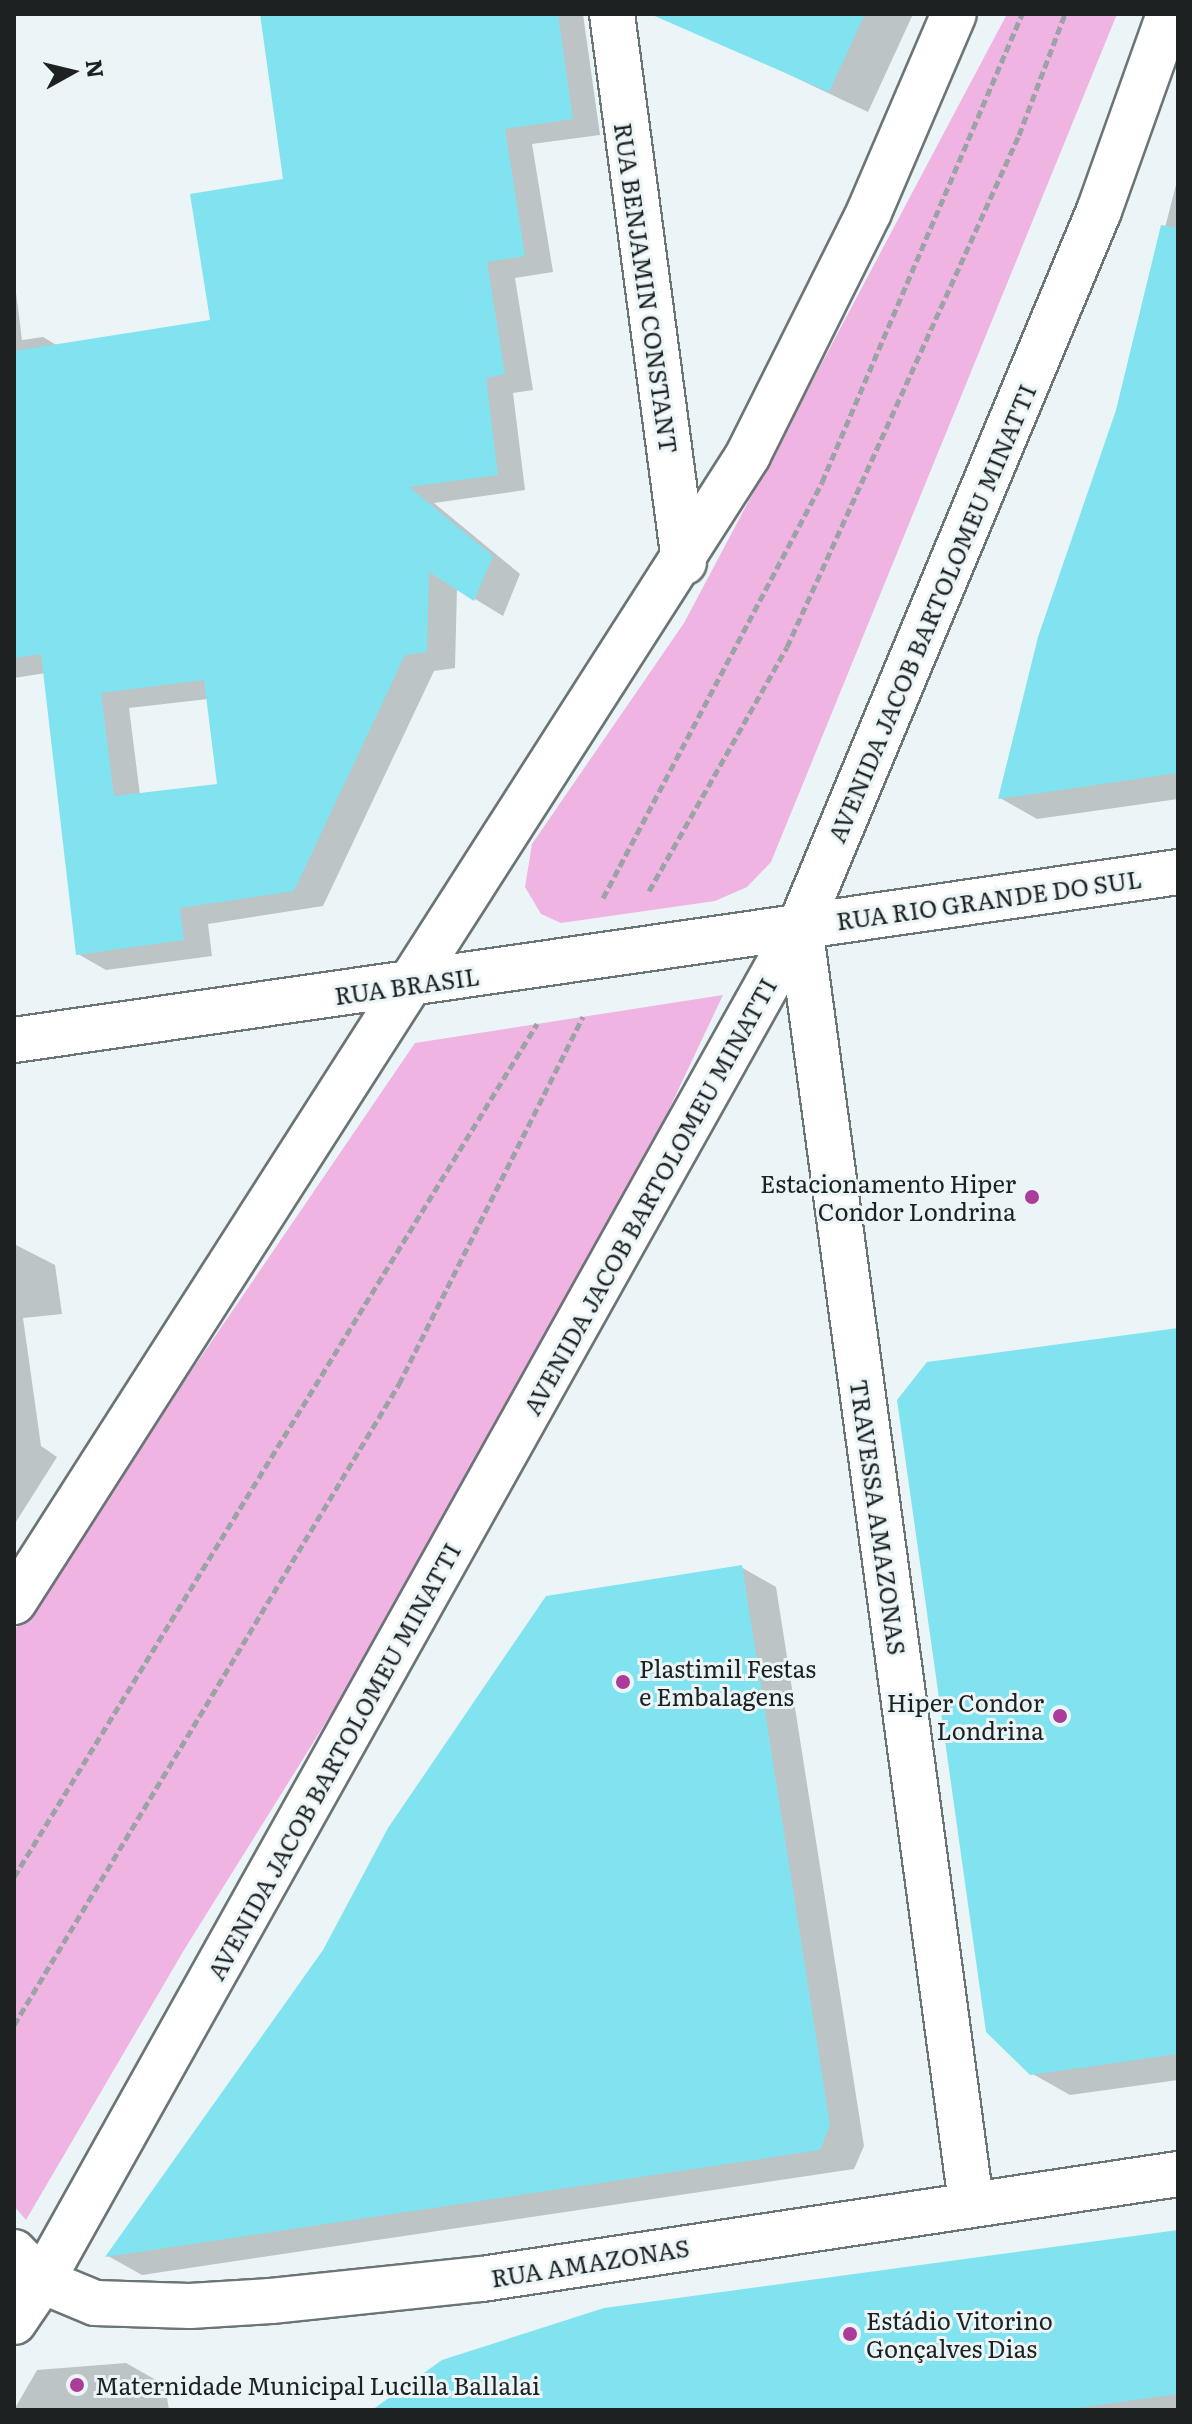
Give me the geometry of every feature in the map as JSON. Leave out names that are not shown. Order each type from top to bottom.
[{"type":"main road","name":"RUA BENJAMIN CONSTANT","points":[[612,14],[684,562]]},
{"type":"main road","points":[[14,1602],[684,562],[748,455],[869,212],[954,14]]},
{"type":"main road","name":"AVENIDA JACOB BARTOLOMEU MINATTI","points":[[14,2322],[28,2267],[800,926],[1099,211],[1169,14]]},
{"type":"main road","name":"RUA RIO GRANDE DO SUL","points":[[800,926],[1178,872]]},
{"type":"main road","name":"RUA BRASIL","points":[[14,1040],[413,985],[800,926]]},
{"type":"main road","name":"TRAVESSA AMAZONAS","points":[[800,926],[971,2203]]},
{"type":"main road","name":"RUA AMAZONAS","points":[[28,2267],[95,2303],[190,2306],[271,2301],[482,2279],[1178,2174]]},
{"type":"path","points":[[14,2025],[399,1384],[612,956],[787,647],[1019,135],[1065,14]]},
{"type":"shaded area","points":[[1007,14],[1117,14],[771,862],[747,887],[715,901],[561,923],[541,914],[525,887],[532,844],[684,623]]},
{"type":"shaded area","points":[[723,995],[593,1270],[470,1491],[184,1950],[26,2220],[14,2206],[14,1631],[415,1043]]},
{"type":"building","points":[[260,14],[558,14],[573,119],[505,129],[525,256],[487,262],[505,374],[486,378],[498,475],[409,487],[493,556],[474,601],[429,572],[427,652],[405,655],[294,891],[180,908],[184,940],[76,955],[41,654],[14,658],[14,351],[210,320],[190,194],[283,179]],"holes":[[[204,680],[217,784],[114,796],[101,693]]]},
{"type":"building","points":[[650,14],[865,14],[829,92]]},
{"type":"building","points":[[1161,225],[1178,228],[1178,773],[998,799],[1038,637],[1116,410]]},
{"type":"building","name":"Hiper Condor Londrina","points":[[1178,1328],[1178,2054],[1030,2075],[986,2032],[897,1400],[927,1362]]},
{"type":"building","points":[[742,1565],[830,2125],[820,2150],[105,2257],[323,1950],[388,1828],[546,1596]]},
{"type":"building","name":"Estádio Vitorino Gonçalves Dias","points":[[1178,2230],[1178,2394],[1062,2410],[372,2410],[442,2360],[604,2308]]},
{"type":"place","name":"Estacionamento Hiper Condor Londrina","points":[[1032,1197]]},
{"type":"place","name":"Plastimil Festas e Embalagens","points":[[623,1682]]},
{"type":"place","name":"Hiper Condor Londrina","points":[[1060,1716]]},
{"type":"place","name":"Estádio Vitorino Gonçalves Dias","points":[[850,2334]]},
{"type":"place","name":"Maternidade Municipal Lucilla Ballalai","points":[[77,2385]]}]
